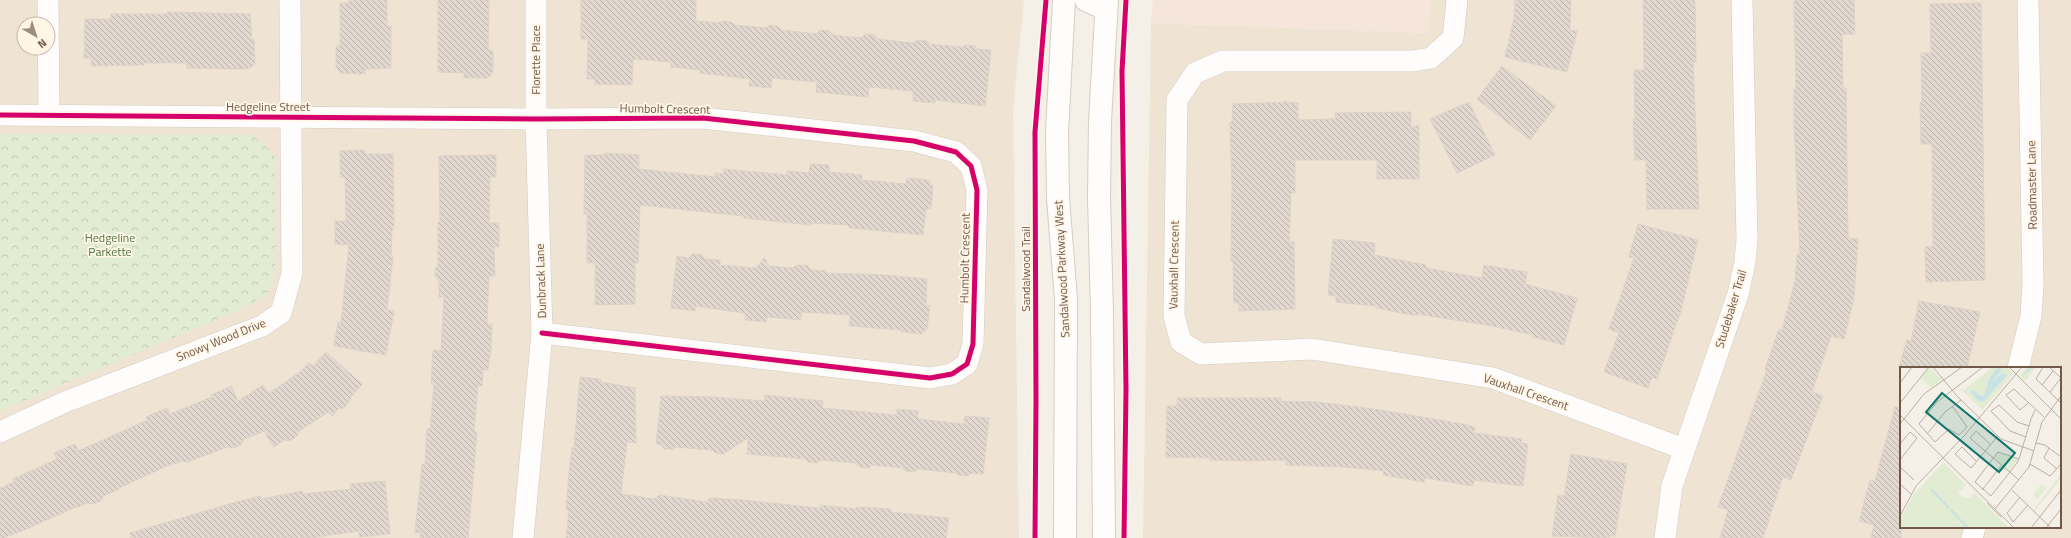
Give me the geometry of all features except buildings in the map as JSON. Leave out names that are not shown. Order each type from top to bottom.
[{"type":"main road","name":"Sandalwood Parkway West","points":[[1064,0],[1057,132],[1058,198],[1066,300],[1065,538]]},
{"type":"main road","points":[[1086,0],[1097,5],[1107,3],[1100,121],[1099,198],[1102,310],[1104,538]]},
{"type":"street","points":[[48,0],[49,115]]},
{"type":"street","name":"Snowy Wood Drive","points":[[0,432],[65,402],[262,326],[281,313],[292,273],[290,0]]},
{"type":"street","name":"Florette Place","points":[[536,0],[536,119]]},
{"type":"street","name":"Vauxhall Crescent","points":[[1457,0],[1453,38],[1431,58],[1413,61],[1223,61],[1195,73],[1177,100],[1174,316],[1181,342],[1200,354],[1312,349],[1493,378],[1684,449]]},
{"type":"street","name":"Studebaker Trail","points":[[1665,538],[1672,486],[1738,294],[1745,262],[1747,240],[1742,0]]},
{"type":"street","name":"Roadmaster Lane","points":[[2018,367],[2031,316],[2034,285],[2028,0]]},
{"type":"street","name":"Hedgeline Street","points":[[0,115],[536,119]]},
{"type":"street","name":"Humbolt Crescent","points":[[536,119],[703,118],[914,141],[956,152],[971,166],[977,190],[973,344],[967,364],[952,374],[930,378],[542,333]]},
{"type":"street","name":"Dunbrack Lane","points":[[523,538],[542,333],[536,119]]},
{"type":"street","points":[[1972,538],[1975,528]]},
{"type":"shaded area","points":[[0,0],[1024,0],[1013,110],[1019,538],[0,538]]},
{"type":"shaded area","points":[[1153,0],[1431,0],[1429,33],[1151,23]]},
{"type":"shaded area","points":[[1431,0],[2071,0],[2071,538],[1143,538],[1151,23],[1429,33]]},
{"type":"green space","name":"Hedgeline Parkette","points":[[0,134],[252,135],[264,144],[275,157],[276,269],[267,294],[244,308],[0,411]]},
{"type":"cycle path","name":"Sandalwood Trail","points":[[1035,538],[1035,132],[1046,0]]},
{"type":"cycle path","points":[[1124,538],[1126,390],[1122,71],[1126,0]]},
{"type":"cycle path","points":[[0,115],[536,119],[703,118],[914,141],[956,152],[971,166],[977,190],[973,344],[967,364],[952,374],[930,378],[542,333]]}]
